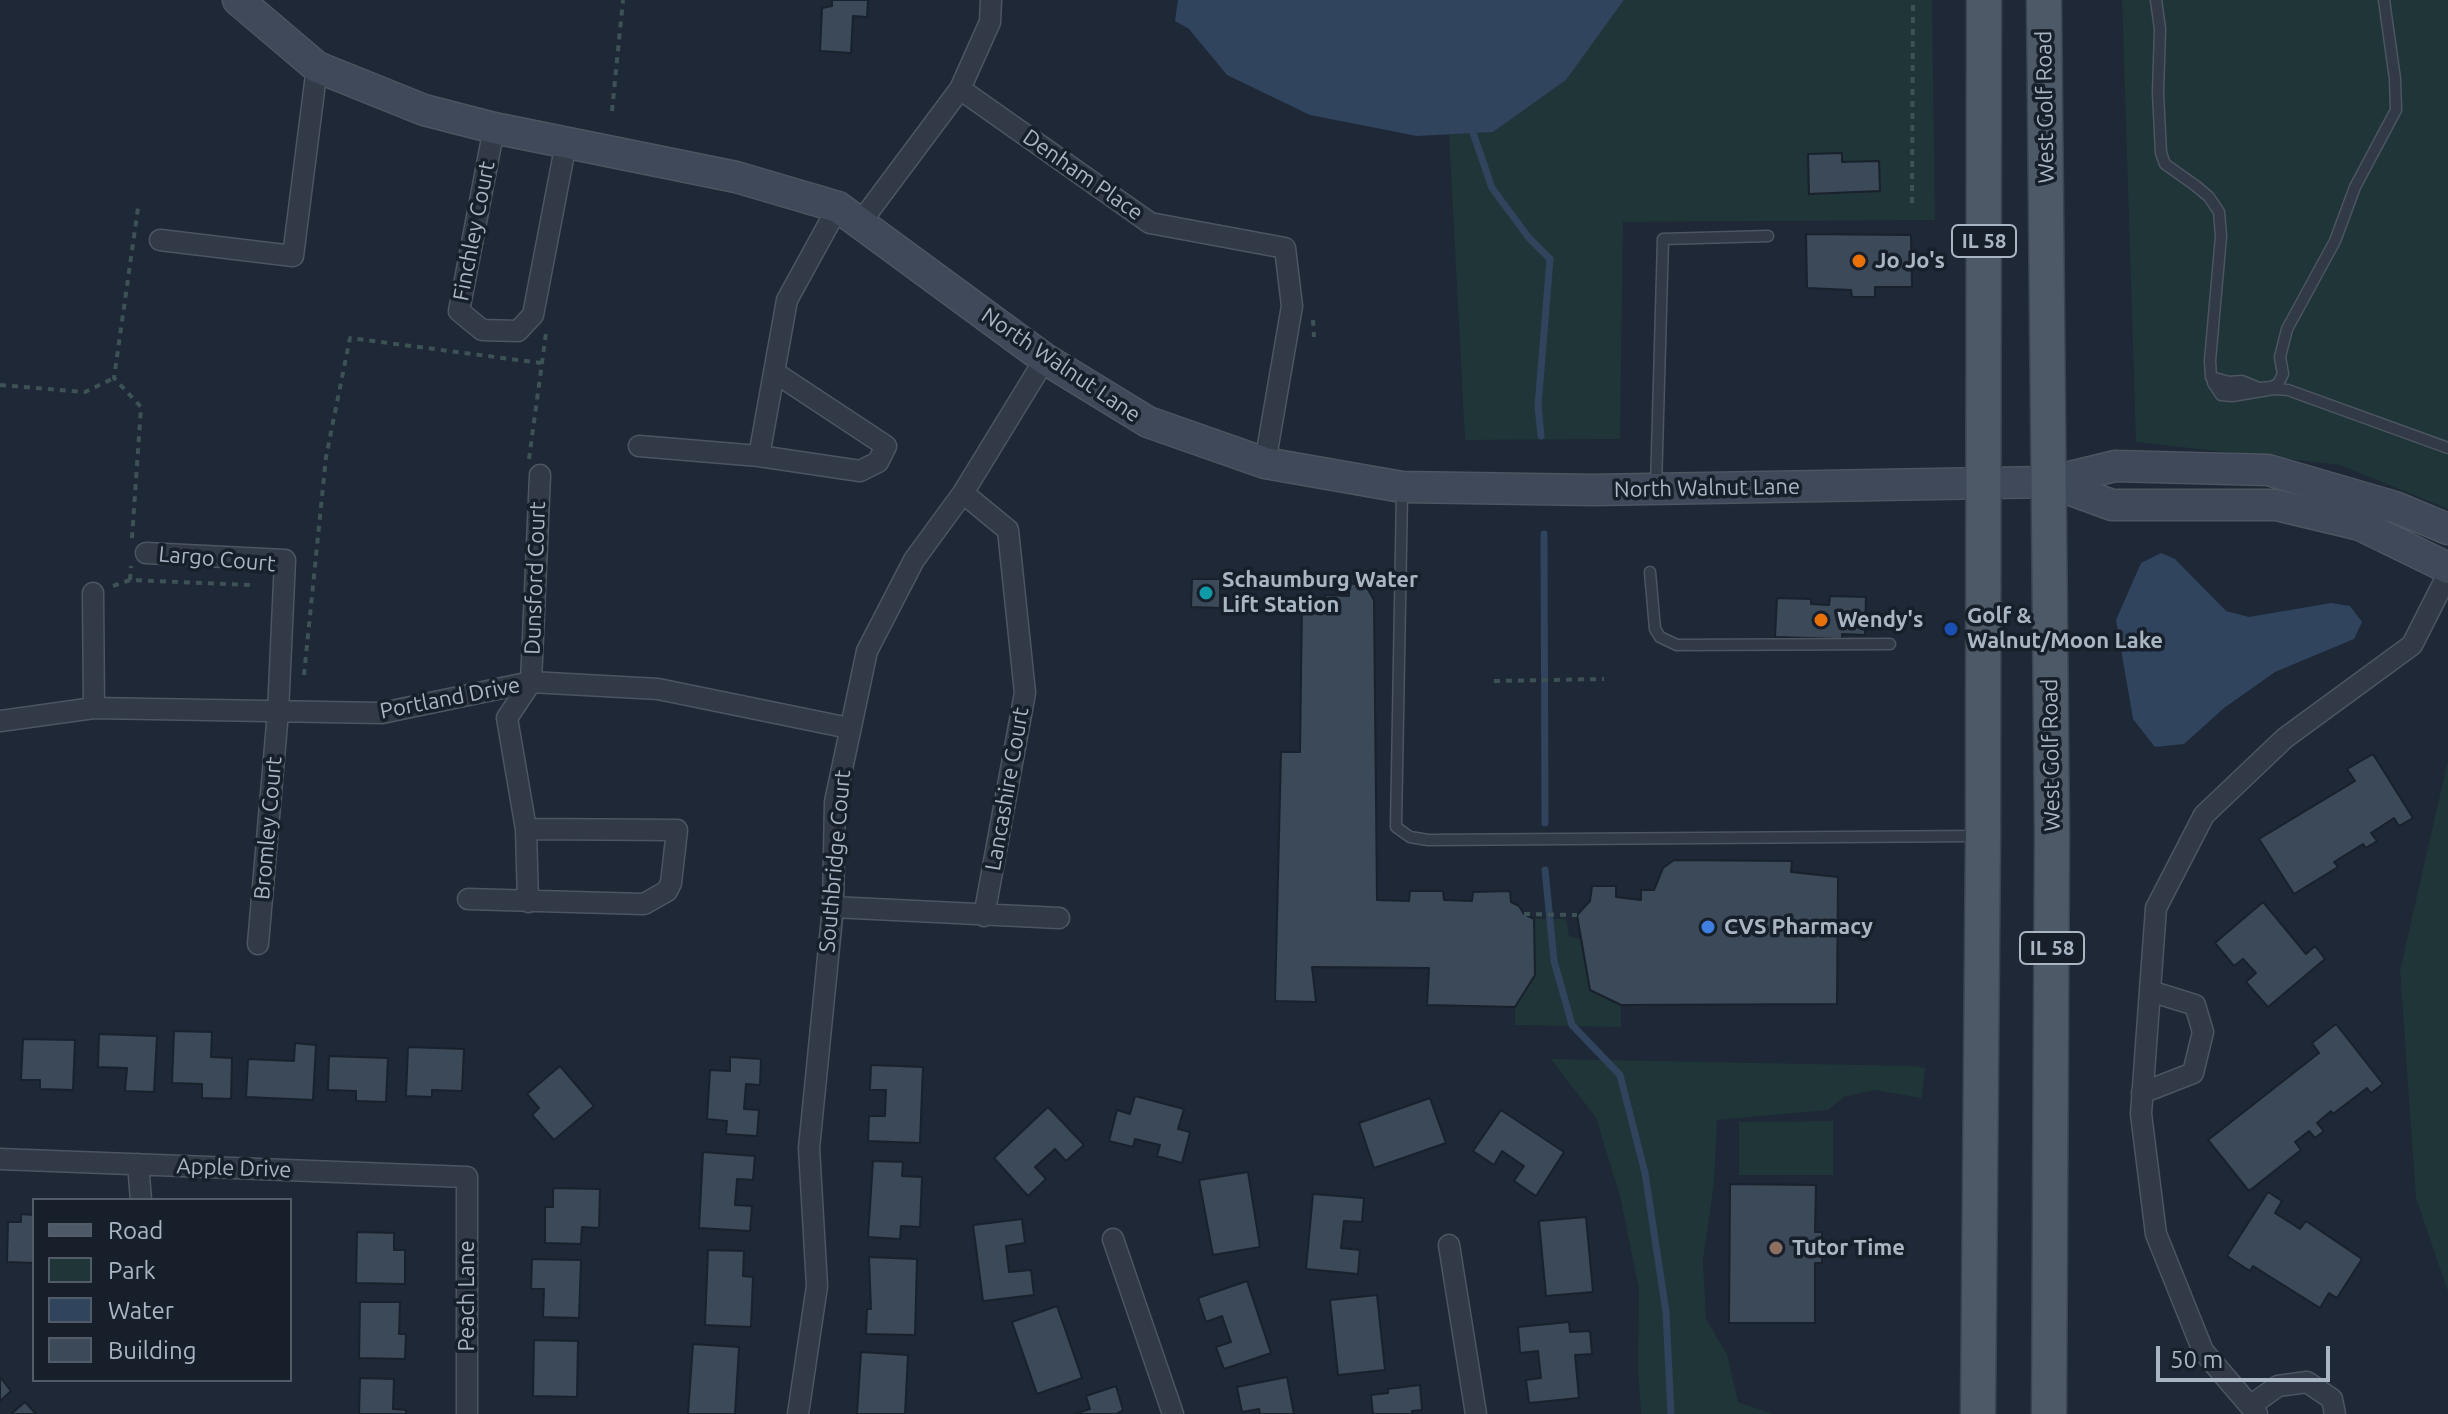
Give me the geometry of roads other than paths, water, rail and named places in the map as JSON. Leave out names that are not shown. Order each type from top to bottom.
[{"type":"main road","name":"IL 58","points":[[1978,1414],[1983,836],[1984,0]]},
{"type":"main road","name":"West Golf Road","points":[[2044,0],[2052,817],[2049,1414]]},
{"type":"street","name":"North Walnut Lane","points":[[238,0],[317,67],[424,110],[494,128],[736,177],[849,215],[1045,359],[1148,422],[1265,463],[1402,487],[1656,489],[2049,482]]},
{"type":"street","points":[[759,456],[787,300],[849,215],[960,89],[990,22],[991,0]]},
{"type":"street","points":[[160,240],[293,256],[317,67]]},
{"type":"street","name":"Denham Place","points":[[960,89],[1150,223],[1285,248],[1292,306],[1265,463]]},
{"type":"street","name":"Finchley Court","points":[[494,128],[459,311],[482,330],[518,331],[533,315],[566,143]]},
{"type":"street","name":"Southbridge Court","points":[[798,1414],[817,1286],[809,1148],[833,907],[835,802],[867,651],[914,560],[963,493],[1045,359]]},
{"type":"street","points":[[639,446],[759,456],[860,471],[878,462],[886,446],[774,372]]},
{"type":"street","points":[[2049,482],[2115,466],[2268,470],[2395,507],[2448,529]]},
{"type":"street","name":"Dunsford Court","points":[[531,682],[534,469]]},
{"type":"street","points":[[2049,482],[2112,505],[2276,505],[2360,525],[2448,571],[2412,645],[2285,738],[2204,815],[2156,908],[2141,1114],[2156,1234],[2203,1351],[2254,1410],[2278,1386],[2307,1382],[2332,1399],[2335,1414]]},
{"type":"street","name":"Lancashire Court","points":[[963,493],[1008,530],[1025,693],[984,916]]},
{"type":"street","name":"Largo Court","points":[[136,555],[285,560],[278,712]]},
{"type":"street","points":[[93,593],[94,708]]},
{"type":"street","points":[[528,902],[526,829],[507,718],[531,682]]},
{"type":"street","name":"Portland Drive","points":[[0,721],[94,708],[382,713],[531,682],[658,689],[849,728]]},
{"type":"street","name":"Bromley Court","points":[[258,944],[278,712]]},
{"type":"street","points":[[468,899],[644,904],[659,898],[671,883],[677,830],[526,829]]},
{"type":"street","points":[[833,907],[1059,918]]},
{"type":"street","points":[[2142,1093],[2193,1073],[2203,1032],[2195,1005],[2150,991]]},
{"type":"street","name":"Apple Drive","points":[[0,1159],[467,1177]]},
{"type":"street","points":[[138,1164],[141,1198]]},
{"type":"street","name":"Peach Lane","points":[[467,1177],[467,1414]]},
{"type":"street","points":[[1113,1239],[1173,1414]]},
{"type":"street","points":[[1449,1245],[1476,1414]]},
{"type":"lane","points":[[2156,0],[2160,29],[2158,93],[2161,153],[2165,164],[2209,197],[2219,212],[2221,236],[2211,377],[2229,382],[2242,381],[2259,388],[2278,384],[2283,374]]},
{"type":"lane","points":[[2296,394],[2283,374],[2280,357],[2287,329],[2335,241],[2355,187],[2396,110],[2384,0]]},
{"type":"lane","points":[[1656,489],[1663,239],[1768,236]]},
{"type":"lane","points":[[2221,395],[2281,389],[2448,448]]},
{"type":"lane","points":[[1402,487],[1396,827],[1410,837],[1428,840],[1983,836]]},
{"type":"lane","points":[[1650,572],[1655,629],[1660,637],[1677,645],[1890,644]]},
{"type":"water","points":[[1178,0],[1624,0],[1566,80],[1493,132],[1417,136],[1310,115],[1227,75],[1189,29],[1175,21]]},
{"type":"water","points":[[2161,553],[2175,559],[2226,611],[2249,617],[2331,603],[2350,606],[2362,622],[2354,639],[2275,672],[2224,708],[2184,744],[2155,747],[2133,719],[2116,620],[2141,563]]},
{"type":"waterway","points":[[1470,124],[1492,188],[1529,238],[1550,259],[1538,406],[1541,436]]},
{"type":"waterway","points":[[1544,534],[1545,823]]},
{"type":"waterway","points":[[1545,870],[1554,961],[1572,1025],[1620,1075],[1645,1173],[1666,1312],[1671,1414]]},
{"type":"place","name":"Jo Jo's","points":[[1859,261]]},
{"type":"place","name":"Schaumburg Water Lift Station","points":[[1206,593]]},
{"type":"place","name":"Wendy's","points":[[1821,620]]},
{"type":"place","name":"Golf & Walnut/Moon Lake","points":[[1951,629]]},
{"type":"place","name":"CVS Pharmacy","points":[[1708,927]]},
{"type":"place","name":"Tutor Time","points":[[1776,1248]]}]
